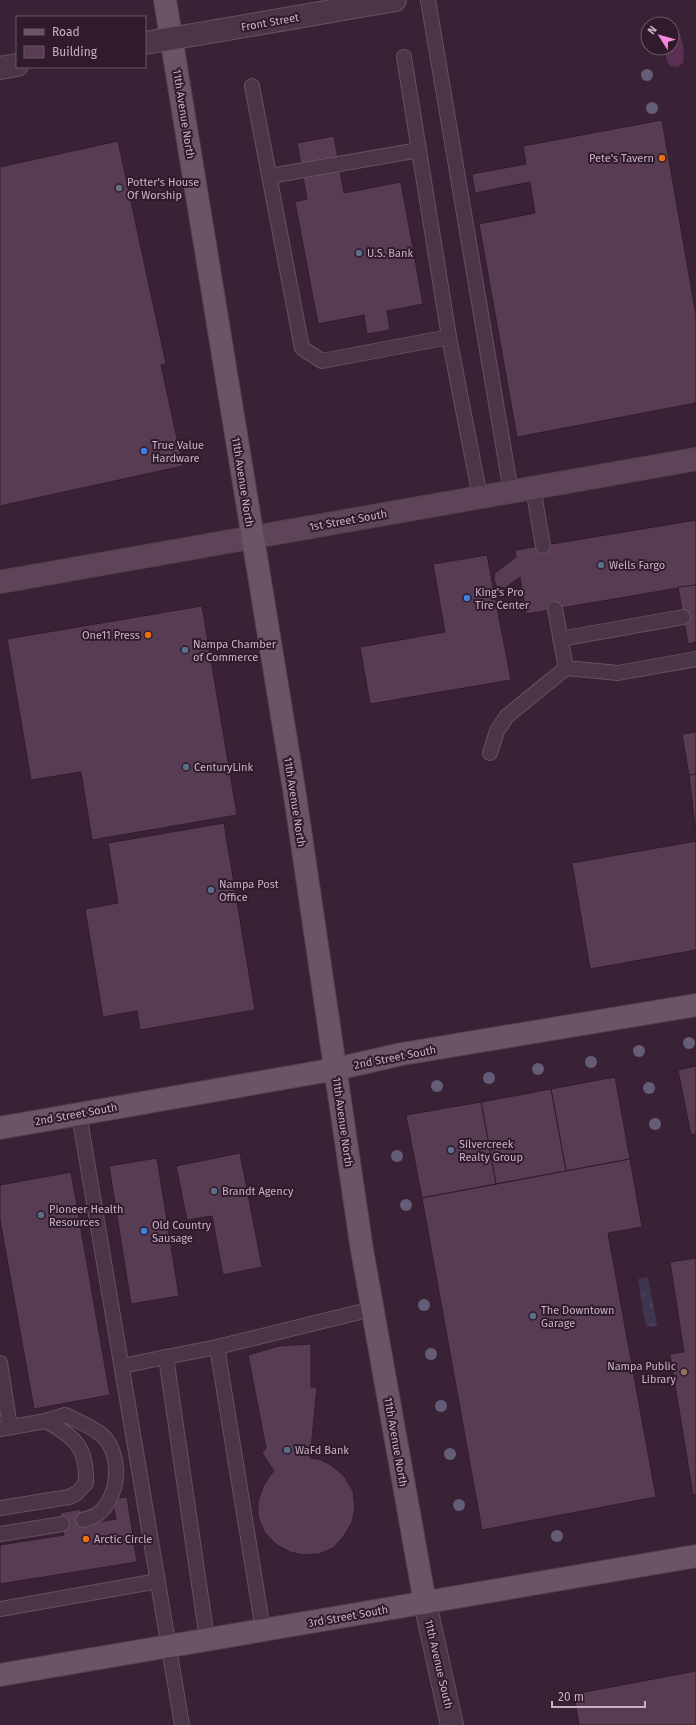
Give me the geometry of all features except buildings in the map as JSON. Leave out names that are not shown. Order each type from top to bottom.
[{"type":"main road","name":"11th Avenue North","points":[[166,0],[294,789],[362,1250],[425,1603]]},
{"type":"main road","name":"2nd Street South","points":[[0,1128],[336,1069],[402,1054],[696,1005]]},
{"type":"main road","name":"3rd Street South","points":[[0,1675],[696,1556]]},
{"type":"street","name":"Front Street","points":[[146,44],[395,0]]},
{"type":"street","points":[[0,68],[16,65]]},
{"type":"street","name":"1st Street South","points":[[0,582],[696,459]]},
{"type":"street","name":"11th Avenue South","points":[[425,1603],[452,1725]]},
{"type":"lane","points":[[428,0],[511,492]]},
{"type":"lane","points":[[404,57],[449,337],[480,497]]},
{"type":"lane","points":[[252,86],[302,348],[322,361],[449,337]]},
{"type":"lane","points":[[270,176],[419,150]]},
{"type":"lane","points":[[533,488],[543,546]]},
{"type":"lane","points":[[555,609],[566,668]]},
{"type":"lane","points":[[560,639],[683,617]]},
{"type":"lane","points":[[490,753],[497,731],[507,716],[566,668],[618,673],[696,659]]},
{"type":"lane","points":[[79,1114],[182,1725]]},
{"type":"lane","points":[[122,1366],[217,1347],[372,1309]]},
{"type":"lane","points":[[217,1347],[263,1630]]},
{"type":"lane","points":[[166,1358],[207,1639]]},
{"type":"lane","points":[[0,1363],[5,1428],[46,1421],[65,1415],[89,1426],[103,1436],[110,1445],[115,1457],[116,1480],[110,1498],[97,1515],[83,1520]]},
{"type":"lane","points":[[0,1508],[69,1497],[77,1493],[86,1483],[86,1466],[82,1450],[64,1431],[46,1421]]},
{"type":"lane","points":[[0,1534],[62,1524]]},
{"type":"lane","points":[[0,1609],[158,1581]]},
{"type":"green space","points":[[648,1277],[657,1325],[646,1327],[638,1279]]},
{"type":"shaded area","points":[[680,36],[684,49],[683,63],[677,67],[670,66],[666,56],[680,56]]},
{"type":"place","name":"Pete's Tavern","points":[[662,158]]},
{"type":"place","name":"Potter's House Of Worship","points":[[119,188]]},
{"type":"place","name":"U.S. Bank","points":[[359,253]]},
{"type":"place","name":"True Value Hardware","points":[[144,451]]},
{"type":"place","name":"Wells Fargo","points":[[601,565]]},
{"type":"place","name":"King's Pro Tire Center","points":[[467,598]]},
{"type":"place","name":"One11 Press","points":[[148,635]]},
{"type":"place","name":"Nampa Chamber of Commerce","points":[[185,650]]},
{"type":"place","name":"CenturyLink","points":[[186,767]]},
{"type":"place","name":"Nampa Post Office","points":[[211,890]]},
{"type":"place","name":"Silvercreek Realty Group","points":[[451,1150]]},
{"type":"place","name":"Brandt Agency","points":[[214,1191]]},
{"type":"place","name":"Pioneer Health Resources","points":[[41,1215]]},
{"type":"place","name":"Old Country Sausage","points":[[144,1231]]},
{"type":"place","name":"The Downtown Garage","points":[[533,1316]]},
{"type":"place","name":"Nampa Public Library","points":[[684,1372]]},
{"type":"place","name":"WaFd Bank","points":[[287,1450]]},
{"type":"place","name":"Arctic Circle","points":[[86,1539]]}]
